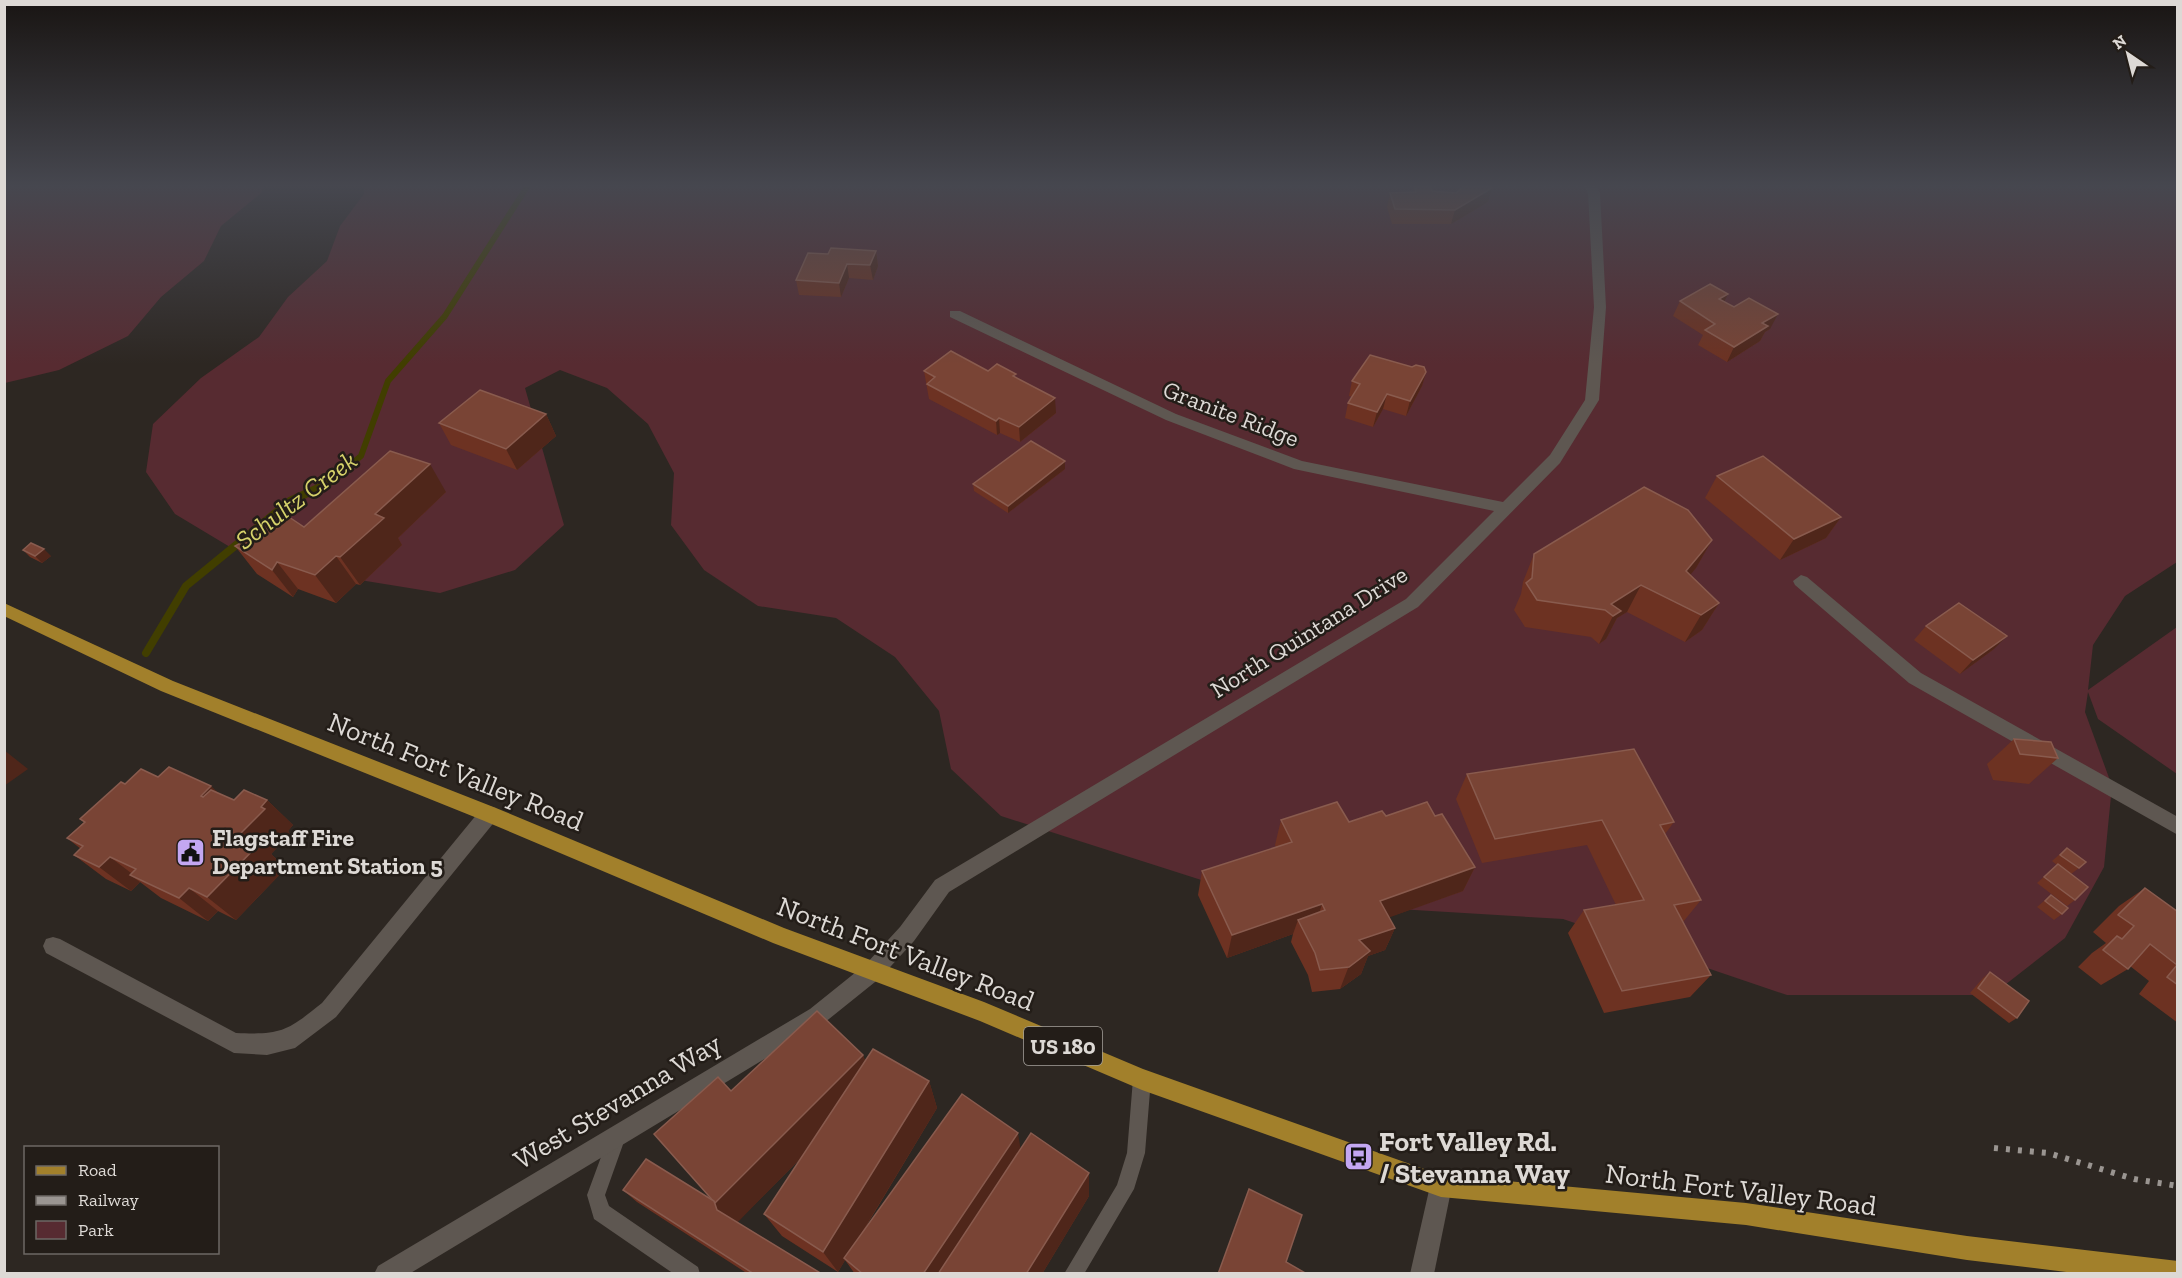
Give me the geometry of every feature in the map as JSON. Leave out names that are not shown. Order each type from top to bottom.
[{"type":"main road","name":"North Fort Valley Road","points":[[4,609],[166,686],[489,814],[780,936],[984,1012],[1142,1079],[1441,1186],[1746,1214],[1967,1248],[2178,1273]]},
{"type":"street","name":"North Quintana Drive","points":[[873,971],[908,934],[942,886],[1412,603],[1555,459],[1592,400],[1600,308],[1597,245]]},
{"type":"street","name":"Granite Ridge","points":[[955,314],[1171,417],[1299,465],[1505,508]]},
{"type":"street","points":[[1801,581],[1915,678],[2178,827]]},
{"type":"street","points":[[53,946],[234,1043],[267,1045],[295,1038],[330,1010],[489,814]]},
{"type":"street","name":"West Stevanna Way","points":[[386,1274],[817,1016],[873,971]]},
{"type":"street","points":[[1422,1274],[1441,1186]]},
{"type":"lane","points":[[1073,1274],[1125,1189],[1136,1153],[1142,1079]]},
{"type":"lane","points":[[617,1136],[596,1195],[601,1212],[691,1274]]},
{"type":"green space","points":[[5,245],[212,245],[204,261],[161,297],[128,336],[59,370],[5,383]]},
{"type":"green space","points":[[333,245],[2177,245],[2177,562],[2125,596],[2093,645],[2088,690],[2177,627],[2177,774],[2098,719],[2088,692],[2085,712],[2112,786],[2104,867],[2065,938],[1992,995],[1787,995],[1563,919],[1267,901],[1001,816],[951,769],[939,711],[895,657],[836,618],[758,606],[704,570],[671,525],[674,473],[648,424],[607,388],[560,370],[525,388],[564,525],[515,570],[440,593],[366,581],[301,558],[230,547],[175,514],[146,472],[153,424],[201,378],[259,337],[288,297],[327,261]]},
{"type":"building","points":[[831,248],[876,251],[870,265],[847,264],[839,283],[796,280],[808,253],[828,254]]},
{"type":"building","points":[[1710,284],[1728,294],[1719,299],[1734,307],[1749,298],[1778,314],[1762,323],[1768,326],[1734,347],[1705,330],[1715,324],[1680,301]]},
{"type":"building","points":[[951,351],[988,371],[997,364],[1016,374],[1013,376],[1055,398],[1019,427],[999,418],[996,421],[927,384],[935,377],[924,371]]},
{"type":"building","points":[[1370,355],[1412,367],[1416,365],[1424,367],[1426,372],[1410,401],[1387,394],[1377,412],[1348,403],[1360,384],[1352,381]]},
{"type":"building","points":[[480,390],[546,414],[506,449],[439,423]]},
{"type":"building","points":[[1031,441],[1065,461],[1008,506],[973,484]]},
{"type":"building","points":[[390,451],[430,464],[375,514],[384,518],[340,557],[336,556],[315,575],[277,562],[272,570],[235,546],[289,517],[304,527]]},
{"type":"building","points":[[1763,456],[1841,517],[1794,539],[1717,476]]},
{"type":"building","points":[[1644,487],[1688,510],[1712,540],[1686,571],[1719,603],[1701,615],[1641,585],[1611,604],[1621,611],[1613,616],[1605,610],[1537,600],[1526,583],[1532,578],[1534,554]]},
{"type":"building","points":[[31,543],[44,549],[35,556],[23,550]]},
{"type":"building","points":[[1959,603],[2007,636],[1973,660],[1926,626]]},
{"type":"building","points":[[2014,739],[2051,742],[2058,758],[2020,754]]},
{"type":"building","points":[[1634,749],[1674,822],[1660,825],[1701,900],[1674,905],[1711,975],[1622,991],[1584,910],[1644,900],[1602,820],[1495,839],[1467,774]]},
{"type":"building","name":"Flagstaff Fire Department Station 5","points":[[169,767],[211,786],[201,796],[203,797],[211,790],[234,800],[244,790],[267,800],[261,807],[265,809],[240,834],[260,843],[207,897],[189,888],[179,898],[130,875],[136,869],[110,857],[99,867],[74,855],[83,846],[67,838],[85,822],[80,819],[121,782],[125,784],[141,769],[158,777]]},
{"type":"building","points":[[1337,802],[1349,822],[1382,811],[1386,816],[1427,802],[1435,816],[1442,814],[1475,867],[1380,901],[1395,928],[1359,940],[1370,951],[1349,967],[1320,970],[1315,953],[1298,920],[1325,910],[1322,904],[1232,935],[1202,871],[1292,842],[1281,820]]},
{"type":"building","points":[[2067,848],[2086,862],[2079,868],[2060,855]]},
{"type":"building","points":[[2058,864],[2088,887],[2075,900],[2044,877]]},
{"type":"building","points":[[2145,888],[2178,912],[2178,985],[2167,977],[2177,965],[2150,944],[2128,969],[2103,950],[2117,936],[2122,939],[2134,926],[2118,915]]},
{"type":"building","points":[[2051,895],[2068,908],[2062,914],[2045,901]]},
{"type":"building","points":[[1990,972],[2029,1001],[2017,1018],[1978,988]]},
{"type":"building","points":[[817,1011],[863,1055],[715,1203],[654,1134],[718,1077],[731,1091]]},
{"type":"building","points":[[873,1049],[929,1081],[823,1252],[764,1214]]},
{"type":"building","points":[[962,1094],[1018,1133],[923,1274],[863,1274],[844,1258]]},
{"type":"building","points":[[1031,1133],[1089,1173],[1026,1274],[938,1274]]},
{"type":"building","points":[[646,1159],[714,1201],[717,1210],[822,1274],[754,1274],[623,1190]]},
{"type":"building","points":[[1249,1189],[1302,1215],[1286,1262],[1307,1274],[1218,1274]]},
{"type":"waterway","name":"Schultz Creek","points":[[348,467],[361,456],[388,381],[445,316],[490,245]]},
{"type":"waterway","name":"Schultz Creek","points":[[146,653],[186,586],[290,501],[327,484],[350,465]]},
{"type":"railway","points":[[1994,1148],[2048,1153],[2134,1179],[2178,1186]]},
{"type":"place","name":"Flagstaff Fire Department Station 5","points":[[191,852]]},
{"type":"place","name":"Fort Valley Rd. / Stevanna Way","points":[[1358,1157]]}]
